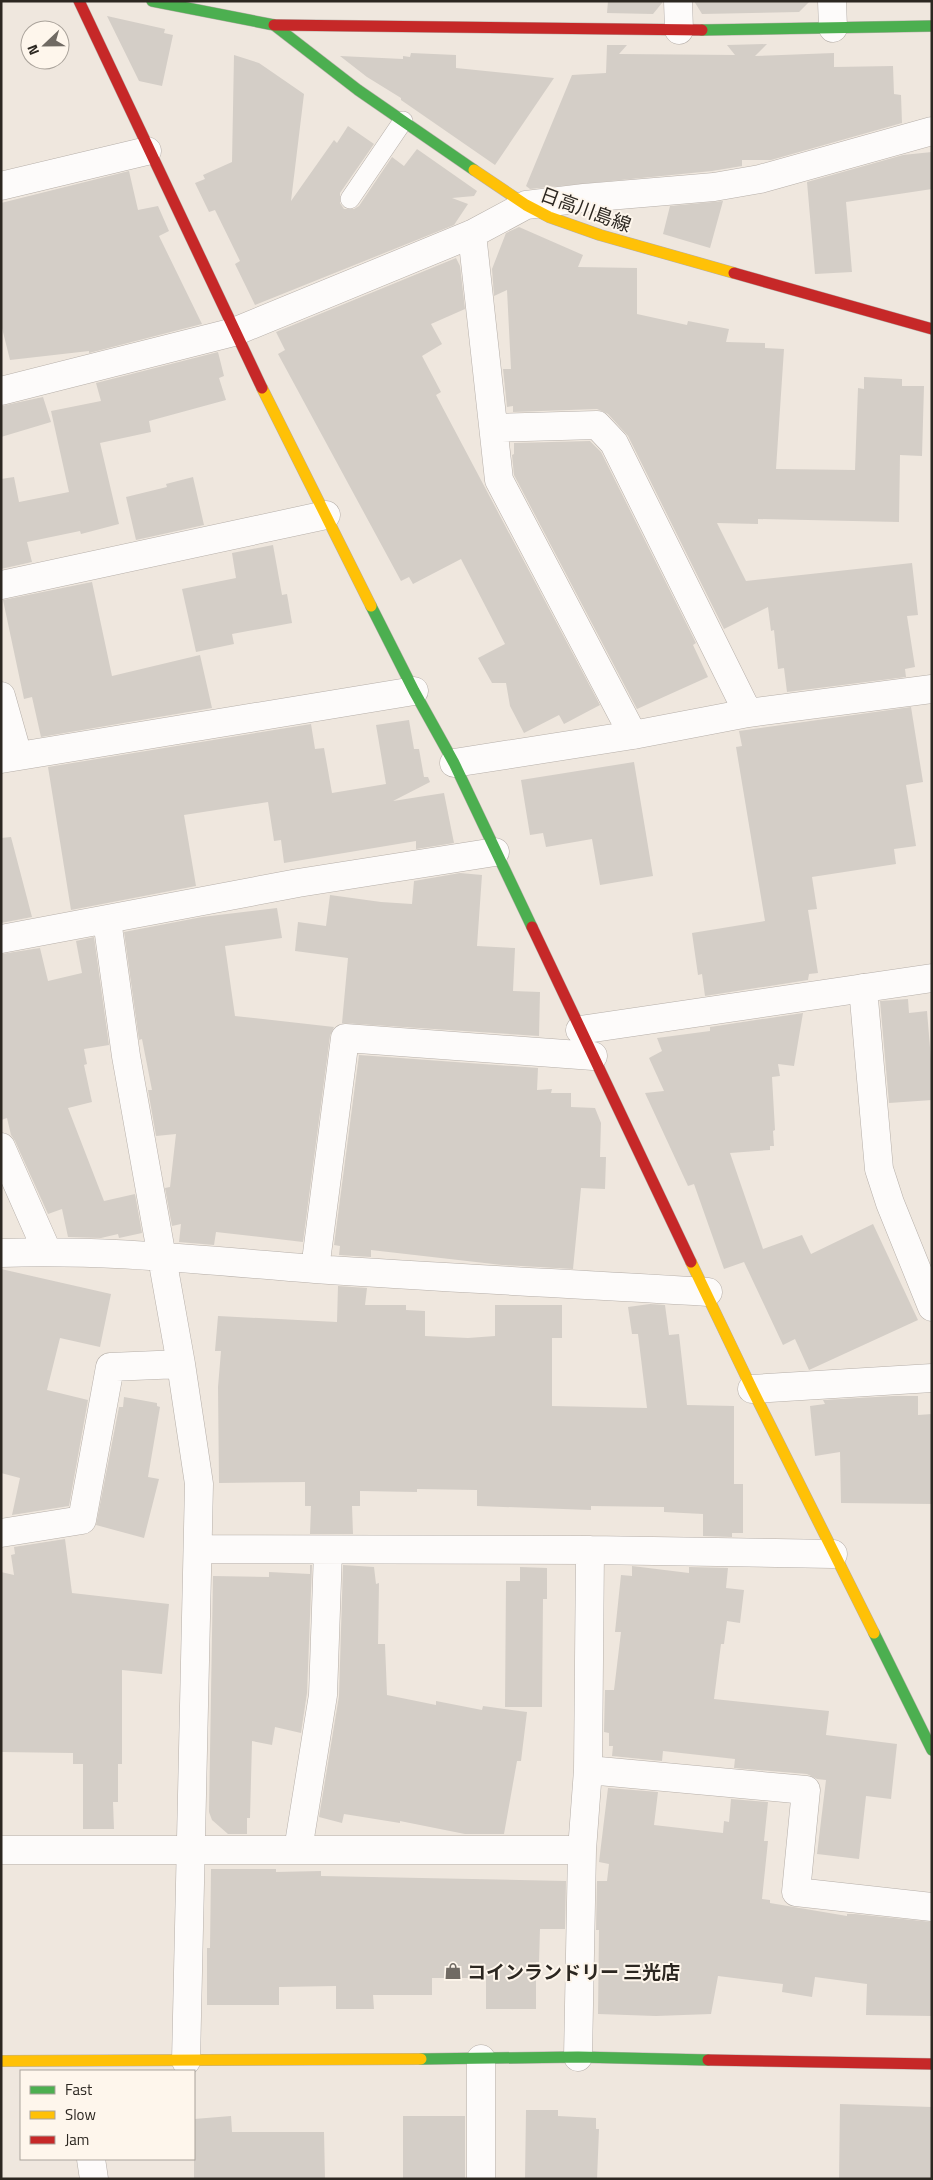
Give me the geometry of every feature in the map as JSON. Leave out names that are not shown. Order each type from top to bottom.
[{"type":"street","points":[[79,1],[234,332],[414,691],[454,763],[832,1554],[925,1723],[932,1750]]},
{"type":"street","points":[[152,1],[274,25],[679,30],[833,14],[932,26]]},
{"type":"street","points":[[678,1],[679,30]]},
{"type":"street","name":"日高川島線","points":[[274,25],[358,90],[526,205],[548,217],[600,235],[932,328]]},
{"type":"street","points":[[1,391],[234,332],[472,234],[526,205],[714,187],[760,178],[932,131]]},
{"type":"street","points":[[1,186],[148,151]]},
{"type":"street","points":[[472,234],[499,480],[633,735]]},
{"type":"street","points":[[494,428],[597,425],[614,443],[748,713]]},
{"type":"street","points":[[1,585],[326,515]]},
{"type":"street","points":[[454,763],[633,735],[748,713],[932,689]]},
{"type":"street","points":[[1,696],[10,757],[414,691]]},
{"type":"street","points":[[1,939],[298,883],[495,852]]},
{"type":"street","points":[[106,920],[126,1056],[160,1256],[181,1364],[199,1484],[189,1849],[186,2061]]},
{"type":"street","points":[[580,1030],[932,978]]},
{"type":"street","points":[[863,988],[879,1169],[890,1202],[932,1307]]},
{"type":"street","points":[[315,1269],[345,1038],[593,1056]]},
{"type":"street","points":[[1,1147],[47,1252]]},
{"type":"street","points":[[1,1254],[47,1252],[160,1256],[315,1269],[708,1292]]},
{"type":"street","points":[[1,1533],[82,1520],[110,1367],[181,1364]]},
{"type":"street","points":[[752,1389],[932,1378]]},
{"type":"street","points":[[198,1549],[328,1551],[590,1550],[832,1554]]},
{"type":"street","points":[[578,2057],[582,1850],[588,1770],[590,1550]]},
{"type":"street","points":[[298,1850],[322,1695],[328,1551]]},
{"type":"street","points":[[588,1770],[806,1790],[796,1892],[932,1907]]},
{"type":"street","points":[[1,1850],[582,1850]]},
{"type":"street","points":[[1,2061],[80,2066],[186,2061],[578,2057],[932,2064]]},
{"type":"street","points":[[481,2059],[481,2179]]},
{"type":"street","points":[[91,2160],[94,2179]]},
{"type":"lane","points":[[350,199],[403,121]]},
{"type":"building","points":[[608,1],[662,1],[662,3],[653,14],[607,13]]},
{"type":"building","points":[[694,1],[810,1],[799,12],[702,14]]},
{"type":"building","points":[[107,16],[165,29],[164,33],[173,35],[162,86],[139,81]]},
{"type":"building","points":[[767,44],[755,56],[834,53],[834,67],[893,66],[894,94],[901,95],[902,123],[771,160],[742,160],[742,166],[712,171],[530,189],[526,186],[572,75],[606,73],[607,45],[627,45],[619,54],[735,55],[727,45]]},
{"type":"building","points":[[411,53],[456,55],[456,68],[554,78],[495,165],[401,100],[401,98],[367,77],[340,56],[403,59],[403,56],[410,57]]},
{"type":"building","points":[[234,55],[259,63],[304,94],[291,201],[334,140],[337,143],[348,126],[374,144],[340,193],[340,203],[344,209],[354,209],[359,206],[392,157],[404,166],[417,149],[477,191],[474,196],[452,198],[468,204],[454,225],[255,305],[235,264],[240,261],[215,210],[209,212],[195,183],[205,179],[203,175],[232,162]]},
{"type":"building","points":[[932,152],[932,189],[846,202],[852,272],[815,274],[807,182],[903,155]]},
{"type":"building","points":[[129,171],[138,210],[158,206],[169,231],[159,236],[202,324],[89,353],[89,351],[10,360],[1,324],[1,203]]},
{"type":"building","points":[[723,201],[710,248],[663,234],[670,206]]},
{"type":"building","points":[[519,227],[583,255],[578,267],[637,268],[637,314],[687,325],[688,321],[729,329],[726,342],[765,343],[765,348],[784,349],[776,469],[855,470],[858,388],[864,389],[864,377],[902,379],[902,386],[924,386],[922,456],[900,455],[899,522],[758,519],[758,524],[717,523],[746,581],[912,563],[918,615],[907,616],[915,667],[905,669],[906,677],[787,692],[784,668],[778,669],[774,630],[771,631],[768,607],[724,629],[628,436],[608,414],[597,409],[513,412],[513,406],[507,407],[503,369],[511,369],[507,290],[494,296],[492,269],[506,233]]},
{"type":"building","points":[[456,258],[460,266],[465,309],[431,324],[442,344],[422,356],[441,392],[436,395],[600,705],[564,724],[559,715],[524,733],[510,706],[506,683],[492,683],[478,658],[505,644],[461,559],[413,584],[409,577],[401,581],[278,354],[285,350],[276,332]]},
{"type":"building","points":[[218,352],[224,376],[219,378],[226,400],[149,421],[151,432],[100,443],[119,524],[81,534],[80,531],[27,542],[32,562],[1,569],[1,479],[14,477],[19,502],[69,492],[51,411],[101,401],[96,383]]},
{"type":"building","points":[[43,397],[51,422],[1,437],[1,406]]},
{"type":"building","points":[[590,441],[601,452],[696,643],[693,645],[708,677],[637,709],[514,475],[512,455],[514,454],[514,443]]},
{"type":"building","points":[[193,477],[204,525],[136,540],[126,497],[167,487],[166,484]]},
{"type":"building","points":[[273,545],[282,595],[287,594],[292,623],[232,634],[234,644],[196,652],[182,589],[236,578],[232,553]]},
{"type":"building","points":[[92,582],[112,676],[200,655],[212,708],[41,737],[32,697],[24,699],[3,600]]},
{"type":"building","points":[[911,707],[923,782],[906,785],[916,846],[894,849],[896,864],[812,877],[817,909],[808,910],[818,973],[809,974],[808,980],[705,996],[702,974],[698,975],[692,933],[765,921],[736,747],[742,746],[739,731]]},
{"type":"building","points":[[409,720],[414,749],[419,749],[424,777],[428,777],[430,782],[393,801],[444,793],[454,843],[416,849],[416,841],[284,863],[281,840],[274,841],[268,802],[184,815],[196,886],[71,910],[48,767],[311,724],[315,749],[324,748],[332,793],[386,784],[376,725]]},
{"type":"building","points":[[634,762],[653,876],[600,885],[592,839],[546,847],[543,833],[530,835],[521,780]]},
{"type":"building","points":[[11,837],[32,917],[1,923],[1,838]]},
{"type":"building","points":[[460,873],[482,875],[477,946],[515,948],[513,991],[540,992],[539,1036],[342,1023],[348,958],[295,951],[298,922],[326,926],[330,895],[412,904],[414,881]]},
{"type":"building","points":[[277,908],[282,938],[225,946],[235,1016],[334,1027],[330,1036],[303,1242],[216,1232],[214,1245],[179,1242],[181,1224],[172,1226],[165,1188],[170,1187],[176,1134],[156,1136],[148,1090],[152,1090],[142,1039],[139,1040],[124,932],[202,917]]},
{"type":"building","points":[[94,937],[109,1045],[84,1049],[87,1064],[84,1065],[92,1102],[68,1108],[104,1201],[135,1194],[142,1233],[119,1238],[118,1234],[101,1238],[68,1237],[62,1209],[48,1214],[11,1135],[7,1118],[1,1120],[1,954],[40,948],[48,981],[82,973],[76,941]]},
{"type":"building","points":[[908,999],[909,1013],[927,1011],[932,1072],[932,1100],[889,1103],[880,1001]]},
{"type":"building","points":[[803,1013],[794,1066],[778,1064],[780,1076],[772,1077],[774,1146],[770,1146],[770,1150],[730,1153],[763,1249],[802,1235],[811,1254],[873,1224],[918,1320],[809,1370],[795,1339],[783,1345],[744,1262],[724,1269],[694,1184],[688,1186],[645,1093],[664,1091],[649,1058],[662,1051],[657,1038],[710,1031],[710,1027]]},
{"type":"building","points":[[359,1055],[538,1068],[537,1090],[552,1089],[551,1093],[571,1093],[571,1107],[595,1108],[601,1123],[600,1157],[606,1157],[605,1189],[581,1188],[573,1269],[502,1265],[371,1250],[371,1257],[339,1255],[340,1246],[334,1245]]},
{"type":"building","points":[[1,1269],[111,1294],[100,1347],[60,1338],[47,1390],[88,1400],[69,1506],[12,1515],[20,1478],[1,1473]]},
{"type":"building","points":[[338,1286],[367,1288],[365,1305],[406,1305],[406,1310],[425,1311],[425,1336],[468,1338],[495,1336],[495,1305],[562,1305],[562,1338],[552,1338],[552,1406],[647,1408],[638,1334],[632,1334],[628,1307],[650,1304],[665,1305],[669,1335],[679,1334],[687,1405],[734,1406],[734,1484],[743,1484],[743,1533],[732,1533],[732,1537],[703,1536],[703,1514],[664,1512],[664,1507],[591,1506],[591,1510],[477,1506],[477,1490],[417,1489],[417,1492],[360,1491],[360,1506],[352,1506],[353,1534],[310,1534],[311,1506],[305,1506],[305,1482],[219,1483],[218,1387],[221,1351],[215,1351],[218,1316],[337,1322]]},
{"type":"building","points":[[918,1396],[918,1415],[932,1414],[932,1504],[841,1503],[840,1452],[815,1456],[810,1406],[825,1404],[823,1400]]},
{"type":"building","points":[[124,1397],[157,1403],[157,1406],[160,1407],[148,1477],[159,1479],[144,1538],[96,1525],[119,1407],[123,1407]]},
{"type":"building","points":[[65,1539],[72,1593],[169,1604],[162,1674],[122,1670],[122,1764],[118,1764],[118,1802],[113,1802],[114,1829],[83,1829],[83,1764],[73,1764],[73,1753],[1,1752],[1,1572],[14,1575],[11,1555],[15,1554],[14,1547]]},
{"type":"building","points":[[310,1565],[312,1565],[307,1693],[301,1733],[275,1727],[272,1745],[252,1741],[250,1818],[247,1818],[247,1834],[228,1834],[212,1820],[209,1812],[213,1576],[269,1577],[269,1572],[310,1574]]},
{"type":"building","points":[[343,1565],[374,1567],[376,1584],[379,1583],[378,1644],[385,1644],[387,1695],[436,1705],[436,1701],[482,1710],[483,1706],[527,1712],[521,1761],[517,1761],[504,1834],[465,1834],[400,1821],[400,1823],[344,1814],[342,1823],[319,1817],[339,1696]]},
{"type":"building","points":[[632,1566],[689,1573],[689,1567],[728,1568],[726,1588],[744,1590],[740,1623],[727,1621],[724,1644],[721,1644],[714,1699],[829,1711],[826,1735],[897,1744],[891,1799],[866,1796],[859,1859],[817,1854],[826,1780],[817,1779],[807,1774],[734,1768],[735,1759],[663,1751],[662,1761],[612,1756],[613,1746],[609,1746],[609,1733],[604,1732],[605,1690],[614,1690],[621,1632],[615,1632],[621,1575],[632,1576]]},
{"type":"building","points":[[520,1567],[547,1568],[547,1599],[543,1599],[542,1707],[505,1707],[506,1581],[520,1581]]},
{"type":"building","points":[[608,1788],[658,1792],[654,1825],[723,1833],[724,1821],[729,1822],[731,1799],[768,1802],[764,1841],[768,1841],[762,1899],[770,1900],[770,1903],[847,1916],[847,1914],[855,1914],[932,1922],[932,2016],[866,2015],[867,1984],[815,1977],[812,1997],[782,1992],[783,1984],[718,1976],[711,2014],[656,2016],[598,2014],[599,1930],[596,1930],[597,1881],[607,1881],[609,1864],[599,1862]]},
{"type":"building","points":[[211,1869],[276,1869],[276,1872],[321,1871],[321,1876],[566,1881],[565,1929],[540,1929],[539,1962],[536,1962],[536,2009],[486,2009],[486,1978],[432,1978],[432,1995],[373,1995],[374,2009],[336,2009],[336,1986],[279,1987],[279,2005],[207,2005],[207,1948],[210,1948]]},
{"type":"building","points":[[840,2104],[932,2107],[932,2179],[839,2179]]},
{"type":"building","points":[[526,2110],[558,2110],[558,2116],[596,2118],[596,2129],[599,2129],[597,2179],[525,2179]]},
{"type":"building","points":[[231,2116],[232,2132],[324,2132],[325,2179],[194,2179],[195,2119]]},
{"type":"building","points":[[403,2116],[465,2116],[465,2179],[403,2179]]},
{"type":"traffic: fast","points":[[152,1],[274,25],[358,90],[474,170]]},
{"type":"traffic: fast","points":[[702,30],[932,26]]},
{"type":"traffic: fast","points":[[371,606],[414,691],[454,763],[532,927]]},
{"type":"traffic: fast","points":[[874,1633],[932,1750]]},
{"type":"traffic: fast","points":[[421,2059],[578,2057],[708,2060]]},
{"type":"traffic: slow","points":[[474,170],[526,205],[549,217],[600,235],[734,273]]},
{"type":"traffic: slow","points":[[262,388],[371,606]]},
{"type":"traffic: slow","points":[[691,1262],[874,1633]]},
{"type":"traffic: slow","points":[[1,2061],[421,2059]]},
{"type":"traffic: jam","points":[[79,1],[262,388]]},
{"type":"traffic: jam","points":[[274,25],[702,30]]},
{"type":"traffic: jam","points":[[734,273],[932,329]]},
{"type":"traffic: jam","points":[[532,927],[691,1262]]},
{"type":"traffic: jam","points":[[708,2060],[932,2064]]},
{"type":"place","name":"コインランドリー 三光店","points":[[453,1971]]}]
